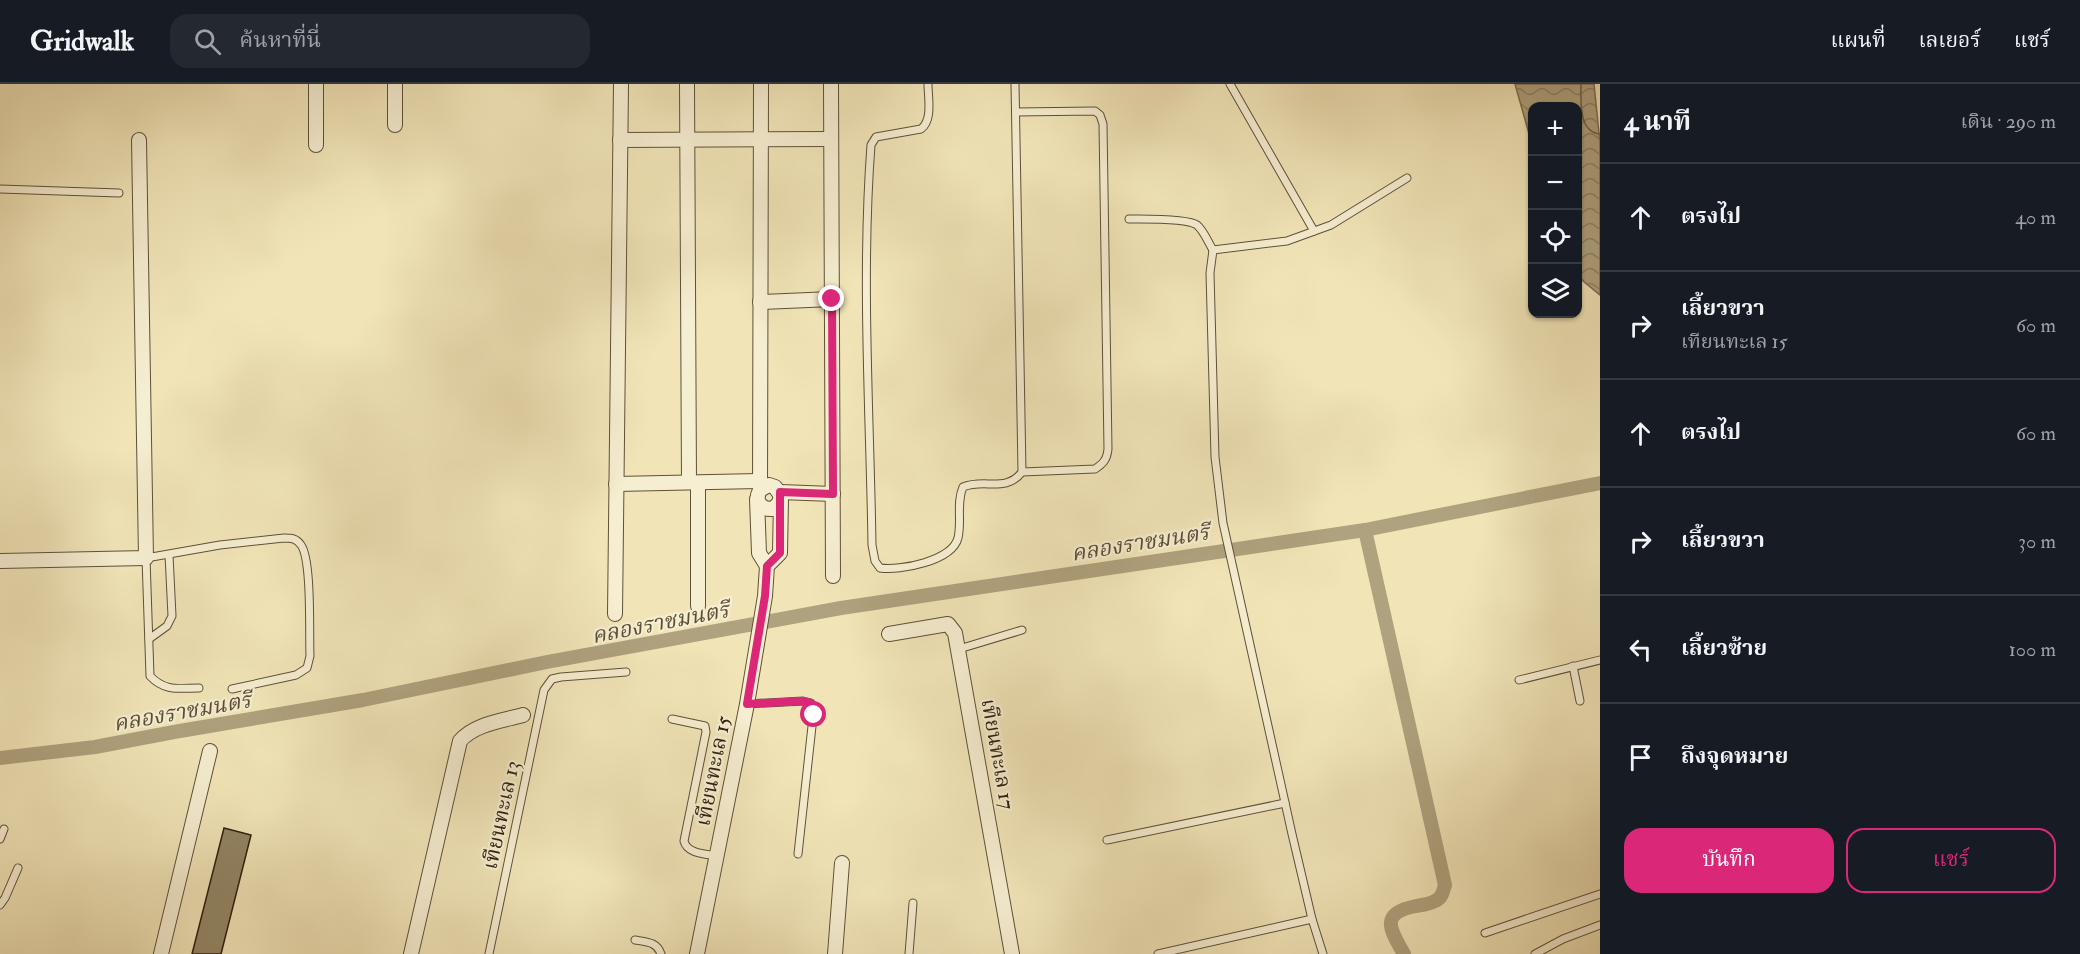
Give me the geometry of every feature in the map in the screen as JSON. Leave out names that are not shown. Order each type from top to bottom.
[{"type":"street","points":[[316,84],[316,145]]},
{"type":"street","points":[[395,84],[395,125]]},
{"type":"street","points":[[615,614],[621,84]]},
{"type":"street","points":[[687,84],[686,140],[693,482],[698,606]]},
{"type":"street","points":[[616,483],[693,482],[759,490],[765,486],[772,486],[781,496],[780,553],[767,566],[759,553],[759,490],[759,302],[761,84]]},
{"type":"street","points":[[831,84],[834,576]]},
{"type":"street","points":[[620,140],[831,139]]},
{"type":"street","points":[[0,561],[146,558],[139,140]]},
{"type":"street","points":[[759,302],[832,299]]},
{"type":"street","points":[[759,490],[761,506],[769,509],[777,506],[781,496]]},
{"type":"street","points":[[781,496],[833,494]]},
{"type":"street","name":"เทียนทะเล 15","points":[[697,954],[747,704],[765,596],[767,566]]},
{"type":"street","name":"เทียนทะเล 17","points":[[889,634],[948,624],[955,633],[1012,954]]},
{"type":"street","points":[[411,954],[460,741],[465,734],[474,729],[523,715]]},
{"type":"street","points":[[161,954],[210,751]]},
{"type":"street","points":[[835,954],[842,863]]},
{"type":"lane","points":[[928,84],[928,120],[925,126],[921,129],[876,137],[871,145],[867,236],[872,545],[874,561],[880,568],[888,569],[928,562],[953,549],[958,538],[960,494],[963,487],[969,484],[1008,483],[1016,480],[1022,472],[1015,84]]},
{"type":"lane","points":[[1230,84],[1314,231]]},
{"type":"lane","points":[[1016,112],[1095,111],[1102,119],[1104,147],[1107,458],[1095,469],[1022,472]]},
{"type":"lane","points":[[1213,250],[1287,241],[1331,225],[1407,178]]},
{"type":"lane","points":[[0,189],[119,193]]},
{"type":"lane","points":[[1129,219],[1195,223],[1213,250],[1210,298],[1212,398],[1215,458],[1223,523],[1285,803],[1312,919],[1323,954]]},
{"type":"lane","points":[[199,688],[169,688],[158,684],[150,676],[146,558],[220,545],[284,538],[295,539],[302,546],[307,572],[310,656],[307,668],[296,675],[232,689]]},
{"type":"lane","points":[[148,639],[167,626],[172,616],[169,555]]},
{"type":"lane","points":[[959,649],[1022,630]]},
{"type":"lane","points":[[1519,680],[1600,660]]},
{"type":"lane","points":[[1573,666],[1580,701]]},
{"type":"lane","name":"เทียนทะเล 13","points":[[489,954],[544,690],[552,679],[561,677],[626,672]]},
{"type":"lane","points":[[747,704],[803,701],[811,703],[814,708],[798,854]]},
{"type":"lane","points":[[672,719],[705,726],[706,732],[684,841],[685,847],[690,850],[717,856]]},
{"type":"lane","points":[[1107,840],[1285,803]]},
{"type":"lane","points":[[0,839],[4,829]]},
{"type":"lane","points":[[0,905],[18,868]]},
{"type":"lane","points":[[1485,933],[1600,894]]},
{"type":"lane","points":[[909,954],[913,903]]},
{"type":"lane","points":[[1158,954],[1312,919]]},
{"type":"lane","points":[[1535,954],[1563,939],[1600,925]]},
{"type":"lane","points":[[635,940],[651,942],[661,954]]},
{"type":"water","points":[[1515,84],[1594,84],[1600,143],[1600,295],[1582,279],[1582,102],[1528,102],[1528,130]]},
{"type":"building","points":[[224,828],[251,835],[221,954],[192,954]]},
{"type":"waterway","points":[[1404,954],[1394,937],[1392,917],[1405,909],[1437,900],[1445,885],[1365,530],[1600,483]]},
{"type":"waterway","name":"คลองราชมนตรี","points":[[0,758],[95,747],[363,700],[547,662],[841,608],[1365,530]]},
{"type":"route","points":[[814,715],[811,703],[803,701],[747,704],[765,596],[767,566],[780,553],[780,492],[833,494],[832,299]]}]
